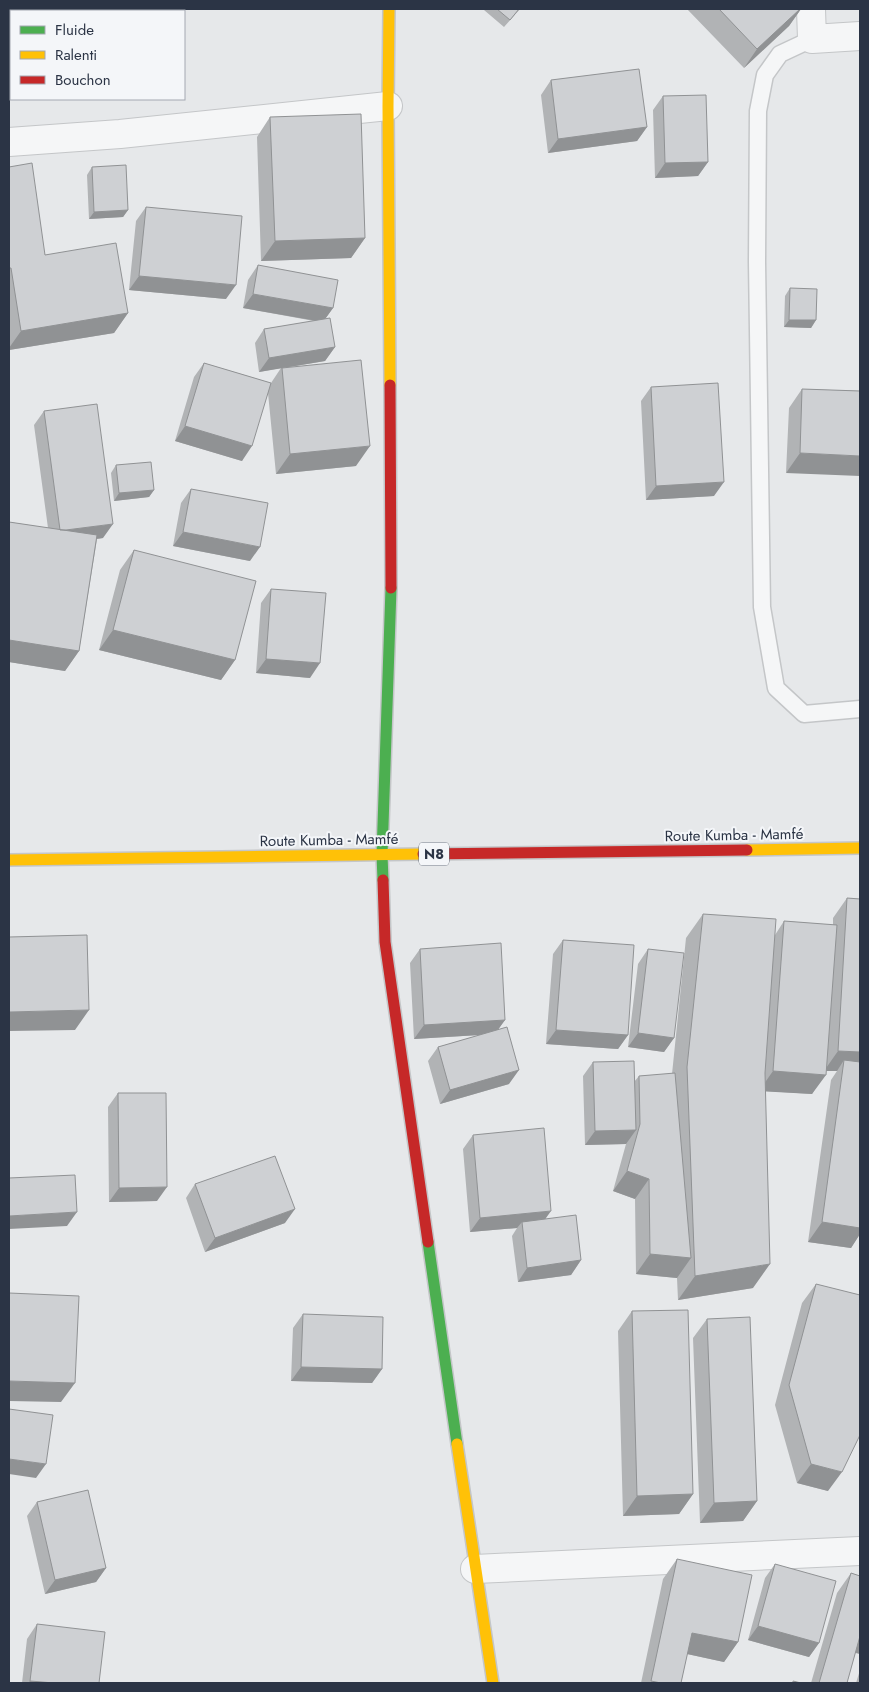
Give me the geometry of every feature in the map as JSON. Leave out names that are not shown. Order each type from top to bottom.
[{"type":"main road","points":[[389,9],[388,106],[392,567],[382,854],[385,942],[493,1683]]},
{"type":"main road","name":"Route Kumba - Mamfé","points":[[9,860],[860,848]]},
{"type":"street","points":[[811,9],[812,39],[860,36]]},
{"type":"street","points":[[9,142],[120,134],[388,106]]},
{"type":"street","points":[[475,1569],[860,1551]]},
{"type":"lane","points":[[812,39],[780,54],[765,75],[758,111],[757,262],[762,607],[776,688],[804,714],[860,709]]},
{"type":"building","points":[[68,9],[162,10],[68,10]]},
{"type":"building","points":[[497,9],[519,9],[510,20]]},
{"type":"building","points":[[719,9],[800,9],[757,49]]},
{"type":"building","points":[[639,69],[647,127],[558,139],[551,80]]},
{"type":"building","points":[[706,95],[708,162],[665,163],[663,96]]},
{"type":"building","points":[[361,114],[365,238],[275,241],[270,117]]},
{"type":"building","points":[[32,163],[45,255],[116,243],[128,313],[21,331],[11,268],[9,268],[9,167]]},
{"type":"building","points":[[126,165],[128,210],[94,212],[92,167]]},
{"type":"building","points":[[146,207],[242,216],[236,285],[139,276]]},
{"type":"building","points":[[258,265],[338,280],[333,308],[253,294]]},
{"type":"building","points":[[790,288],[817,289],[816,320],[789,320]]},
{"type":"building","points":[[330,318],[335,347],[269,358],[264,329]]},
{"type":"building","points":[[361,360],[370,446],[290,454],[282,368]]},
{"type":"building","points":[[204,363],[271,383],[252,446],[185,426]]},
{"type":"building","points":[[718,383],[724,482],[656,486],[651,387]]},
{"type":"building","points":[[802,389],[860,391],[860,456],[800,453]]},
{"type":"building","points":[[97,404],[113,524],[60,530],[44,411]]},
{"type":"building","points":[[151,462],[154,490],[119,493],[116,465]]},
{"type":"building","points":[[191,489],[268,503],[260,547],[183,532]]},
{"type":"building","points":[[9,522],[97,535],[79,651],[9,640]]},
{"type":"building","points":[[134,550],[256,581],[235,660],[113,630]]},
{"type":"building","points":[[271,589],[326,593],[320,663],[266,659]]},
{"type":"building","points":[[847,898],[860,899],[860,1052],[838,1051]]},
{"type":"building","points":[[703,914],[776,919],[765,1073],[770,1264],[695,1276],[687,1067]]},
{"type":"building","points":[[784,921],[837,925],[826,1075],[773,1071]]},
{"type":"building","points":[[87,935],[89,1010],[9,1012],[9,937]]},
{"type":"building","points":[[563,940],[634,945],[628,1035],[556,1030]]},
{"type":"building","points":[[501,943],[505,1020],[424,1025],[420,949]]},
{"type":"building","points":[[648,949],[684,953],[674,1038],[638,1033]]},
{"type":"building","points":[[507,1027],[519,1070],[450,1090],[438,1047]]},
{"type":"building","points":[[844,1060],[860,1062],[860,1228],[822,1222]]},
{"type":"building","points":[[634,1061],[636,1130],[595,1131],[593,1062]]},
{"type":"building","points":[[675,1073],[691,1258],[650,1254],[649,1179],[627,1171],[640,1124],[639,1076]]},
{"type":"building","points":[[118,1093],[166,1093],[167,1187],[119,1188]]},
{"type":"building","points":[[544,1128],[551,1211],[480,1218],[473,1135]]},
{"type":"building","points":[[275,1156],[295,1209],[215,1238],[195,1184]]},
{"type":"building","points":[[75,1175],[77,1212],[9,1216],[9,1178]]},
{"type":"building","points":[[576,1215],[581,1260],[527,1268],[522,1222]]},
{"type":"building","points":[[816,1284],[860,1295],[860,1435],[842,1472],[811,1464],[789,1385]]},
{"type":"building","points":[[9,1293],[79,1296],[75,1383],[9,1381]]},
{"type":"building","points":[[688,1310],[693,1494],[637,1496],[632,1311]]},
{"type":"building","points":[[303,1314],[383,1317],[382,1369],[301,1367]]},
{"type":"building","points":[[750,1317],[757,1501],[714,1503],[707,1319]]},
{"type":"building","points":[[9,1409],[53,1415],[46,1464],[9,1459]]},
{"type":"building","points":[[88,1490],[106,1568],[55,1580],[37,1502]]},
{"type":"building","points":[[677,1559],[752,1575],[738,1642],[692,1633],[681,1683],[661,1683],[651,1681]]},
{"type":"building","points":[[775,1564],[836,1581],[819,1643],[758,1626]]},
{"type":"building","points":[[851,1573],[860,1576],[860,1636],[847,1683],[819,1683]]},
{"type":"building","points":[[37,1624],[105,1632],[99,1683],[30,1681]]},
{"type":"traffic: fast","points":[[383,880],[382,855],[391,588]]},
{"type":"traffic: fast","points":[[428,1242],[457,1444]]},
{"type":"traffic: slow","points":[[389,9],[390,385]]},
{"type":"traffic: slow","points":[[747,850],[860,848]]},
{"type":"traffic: slow","points":[[9,860],[423,854]]},
{"type":"traffic: slow","points":[[457,1444],[493,1683]]},
{"type":"traffic: jam","points":[[390,385],[391,588]]},
{"type":"traffic: jam","points":[[423,854],[747,850]]},
{"type":"traffic: jam","points":[[383,880],[385,942],[428,1242]]}]
